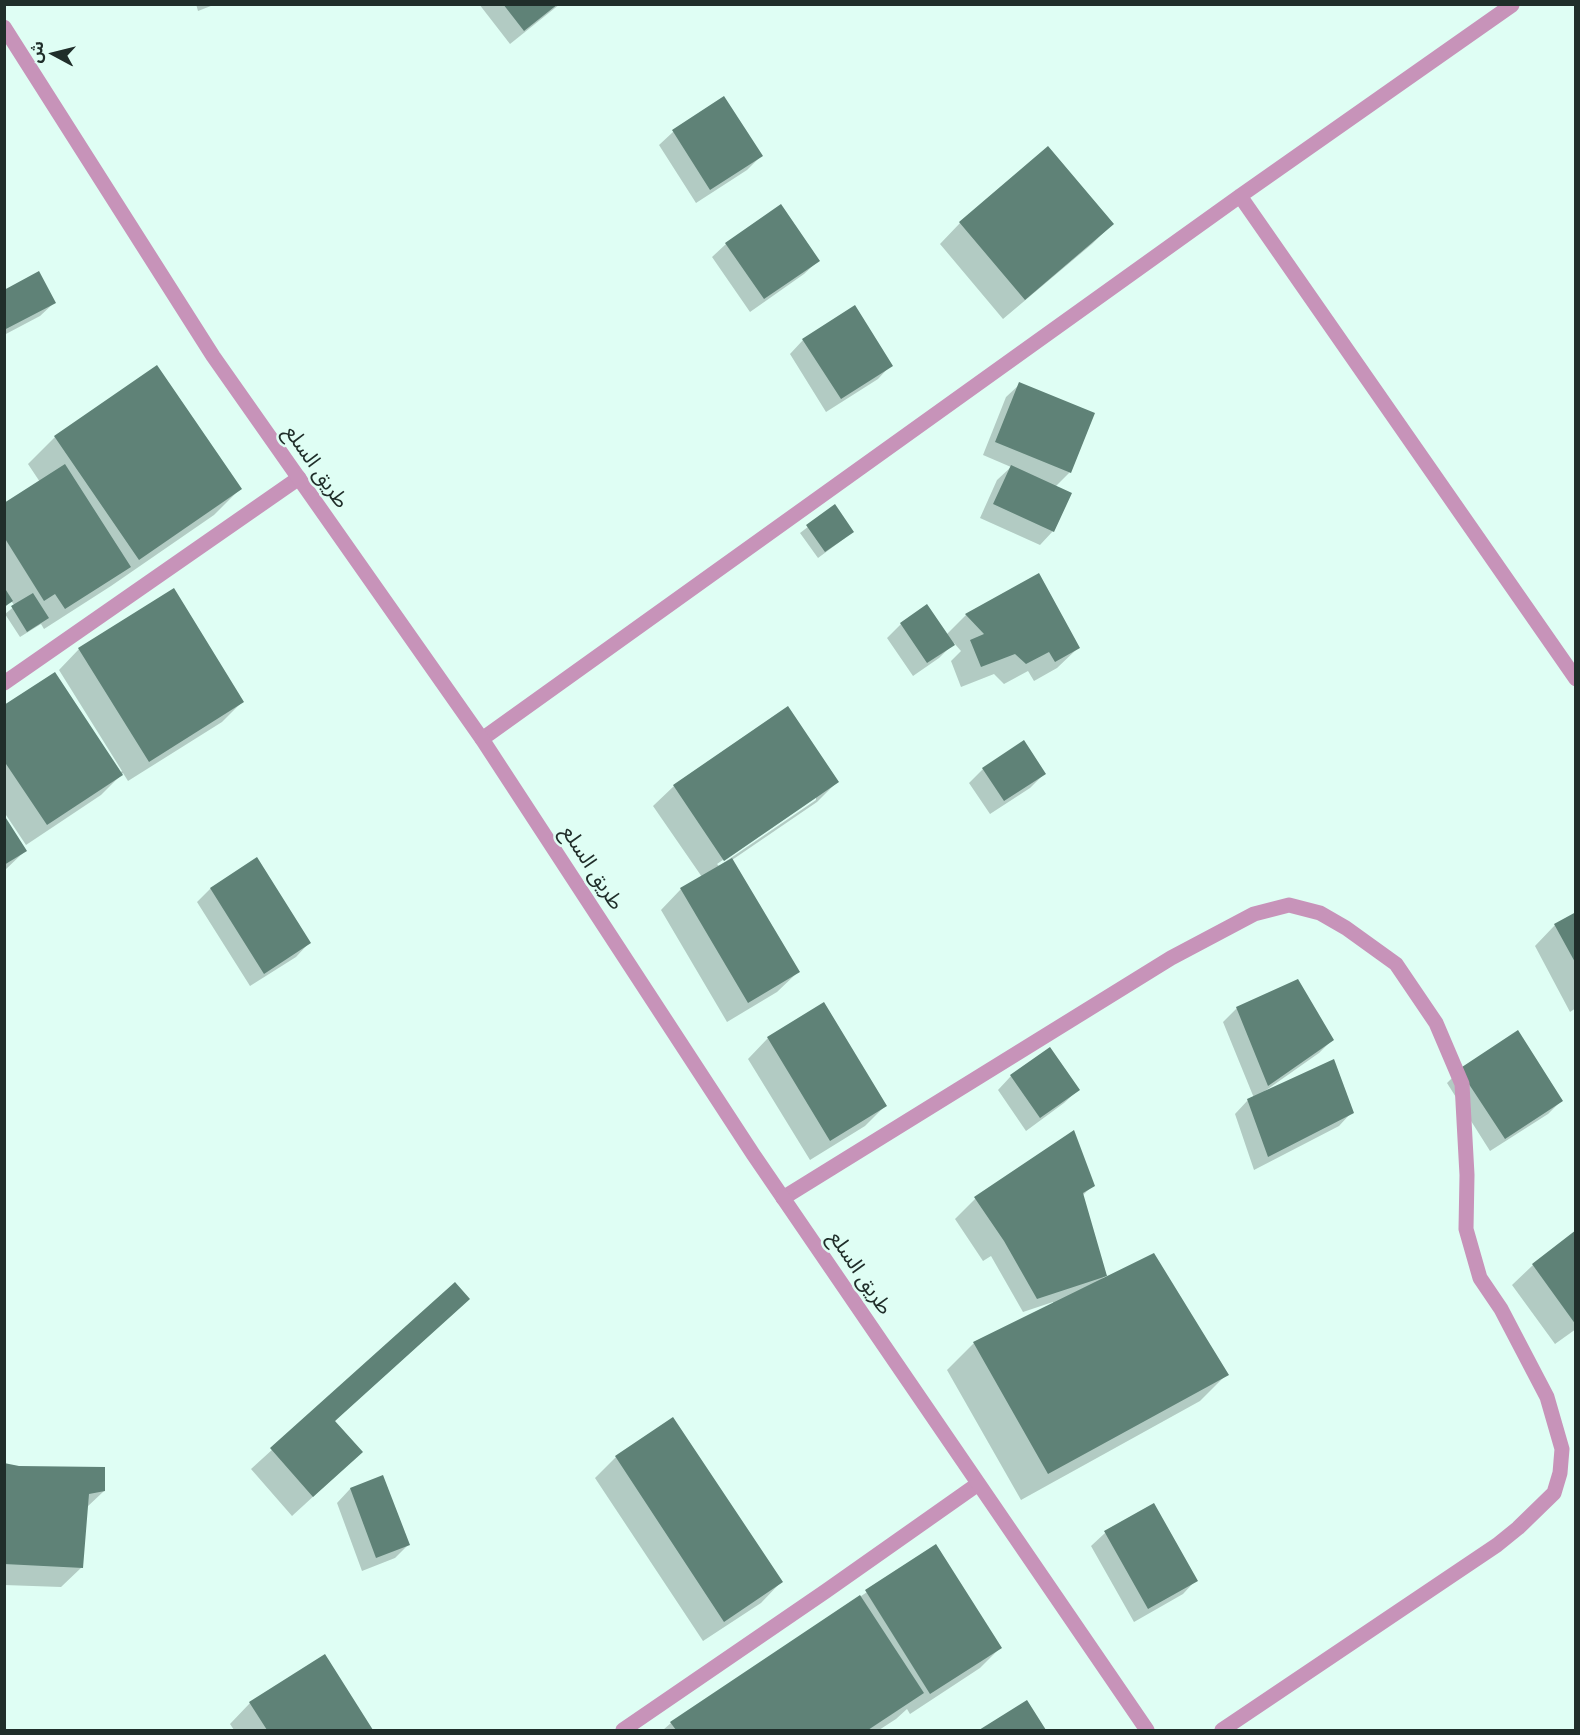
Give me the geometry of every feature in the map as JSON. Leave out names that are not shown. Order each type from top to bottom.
[{"type":"street","points":[[482,739],[1240,196],[1512,5]]},
{"type":"street","name":"طريق السلع","points":[[4,27],[206,346],[482,739],[783,1198],[1147,1731]]},
{"type":"street","points":[[1240,196],[1575,679]]},
{"type":"street","points":[[4,683],[299,478]]},
{"type":"street","points":[[783,1198],[1171,957],[1254,914],[1289,905],[1320,913],[1346,928],[1396,964],[1436,1023],[1462,1084],[1467,1175],[1466,1229],[1480,1278],[1501,1309],[1547,1397],[1562,1449],[1560,1473],[1554,1493],[1497,1545],[1222,1731]]},
{"type":"street","points":[[623,1731],[826,1592],[978,1484]]},
{"type":"building","points":[[503,4],[558,4],[524,31]]},
{"type":"building","points":[[724,96],[763,156],[710,190],[672,130]]},
{"type":"building","points":[[1048,146],[1114,224],[1025,300],[959,222]]},
{"type":"building","points":[[781,204],[820,261],[764,299],[725,243]]},
{"type":"building","points":[[39,271],[56,303],[4,330],[4,290]]},
{"type":"building","points":[[855,305],[893,366],[841,399],[802,339]]},
{"type":"building","points":[[157,365],[242,489],[139,560],[54,436]]},
{"type":"building","points":[[1019,382],[1095,413],[1071,473],[995,442]]},
{"type":"building","points":[[65,464],[131,567],[65,609],[55,594],[44,601],[4,537],[4,503]]},
{"type":"building","points":[[1011,465],[1072,493],[1054,532],[993,504]]},
{"type":"building","points":[[835,504],[854,532],[825,552],[806,525]]},
{"type":"building","points":[[1039,573],[1080,648],[1055,662],[1049,652],[1026,664],[1015,654],[981,667],[970,640],[984,634],[965,614]]},
{"type":"building","points":[[4,587],[13,601],[4,607]]},
{"type":"building","points":[[174,588],[244,702],[149,762],[78,648]]},
{"type":"building","points":[[33,593],[49,618],[27,632],[11,606]]},
{"type":"building","points":[[927,604],[955,645],[927,663],[900,623]]},
{"type":"building","points":[[55,672],[123,775],[47,825],[4,761],[4,705]]},
{"type":"building","points":[[788,706],[839,782],[724,861],[673,785]]},
{"type":"building","points":[[1024,740],[1046,774],[1004,801],[982,768]]},
{"type":"building","points":[[4,815],[27,851],[4,865]]},
{"type":"building","points":[[257,857],[311,943],[264,974],[210,888]]},
{"type":"building","points":[[732,858],[800,972],[748,1003],[680,888]]},
{"type":"building","points":[[1576,912],[1576,964],[1554,924]]},
{"type":"building","points":[[1298,979],[1334,1040],[1268,1086],[1236,1007]]},
{"type":"building","points":[[824,1002],[887,1106],[830,1141],[767,1037]]},
{"type":"building","points":[[1518,1030],[1563,1101],[1505,1139],[1459,1069]]},
{"type":"building","points":[[1050,1047],[1080,1090],[1040,1118],[1010,1075]]},
{"type":"building","points":[[1334,1059],[1354,1113],[1268,1157],[1247,1099]]},
{"type":"building","points":[[1074,1130],[1095,1186],[1083,1193],[1107,1276],[1037,1299],[1004,1241],[974,1197]]},
{"type":"building","points":[[1576,1230],[1576,1325],[1532,1264]]},
{"type":"building","points":[[1154,1253],[1229,1375],[1048,1474],[973,1342]]},
{"type":"building","points":[[455,1282],[470,1299],[335,1421],[363,1452],[313,1497],[270,1448]]},
{"type":"building","points":[[673,1417],[783,1582],[724,1622],[615,1456]]},
{"type":"building","points":[[4,1463],[19,1466],[105,1467],[105,1491],[89,1494],[83,1568],[4,1564]]},
{"type":"building","points":[[383,1475],[410,1545],[376,1558],[350,1488]]},
{"type":"building","points":[[1154,1503],[1198,1581],[1148,1609],[1104,1531]]},
{"type":"building","points":[[936,1544],[1002,1648],[930,1694],[865,1590]]},
{"type":"building","points":[[860,1595],[924,1693],[868,1730],[676,1730],[670,1722]]},
{"type":"building","points":[[325,1654],[373,1730],[267,1730],[249,1702]]},
{"type":"building","points":[[1027,1700],[1046,1730],[979,1730]]}]
